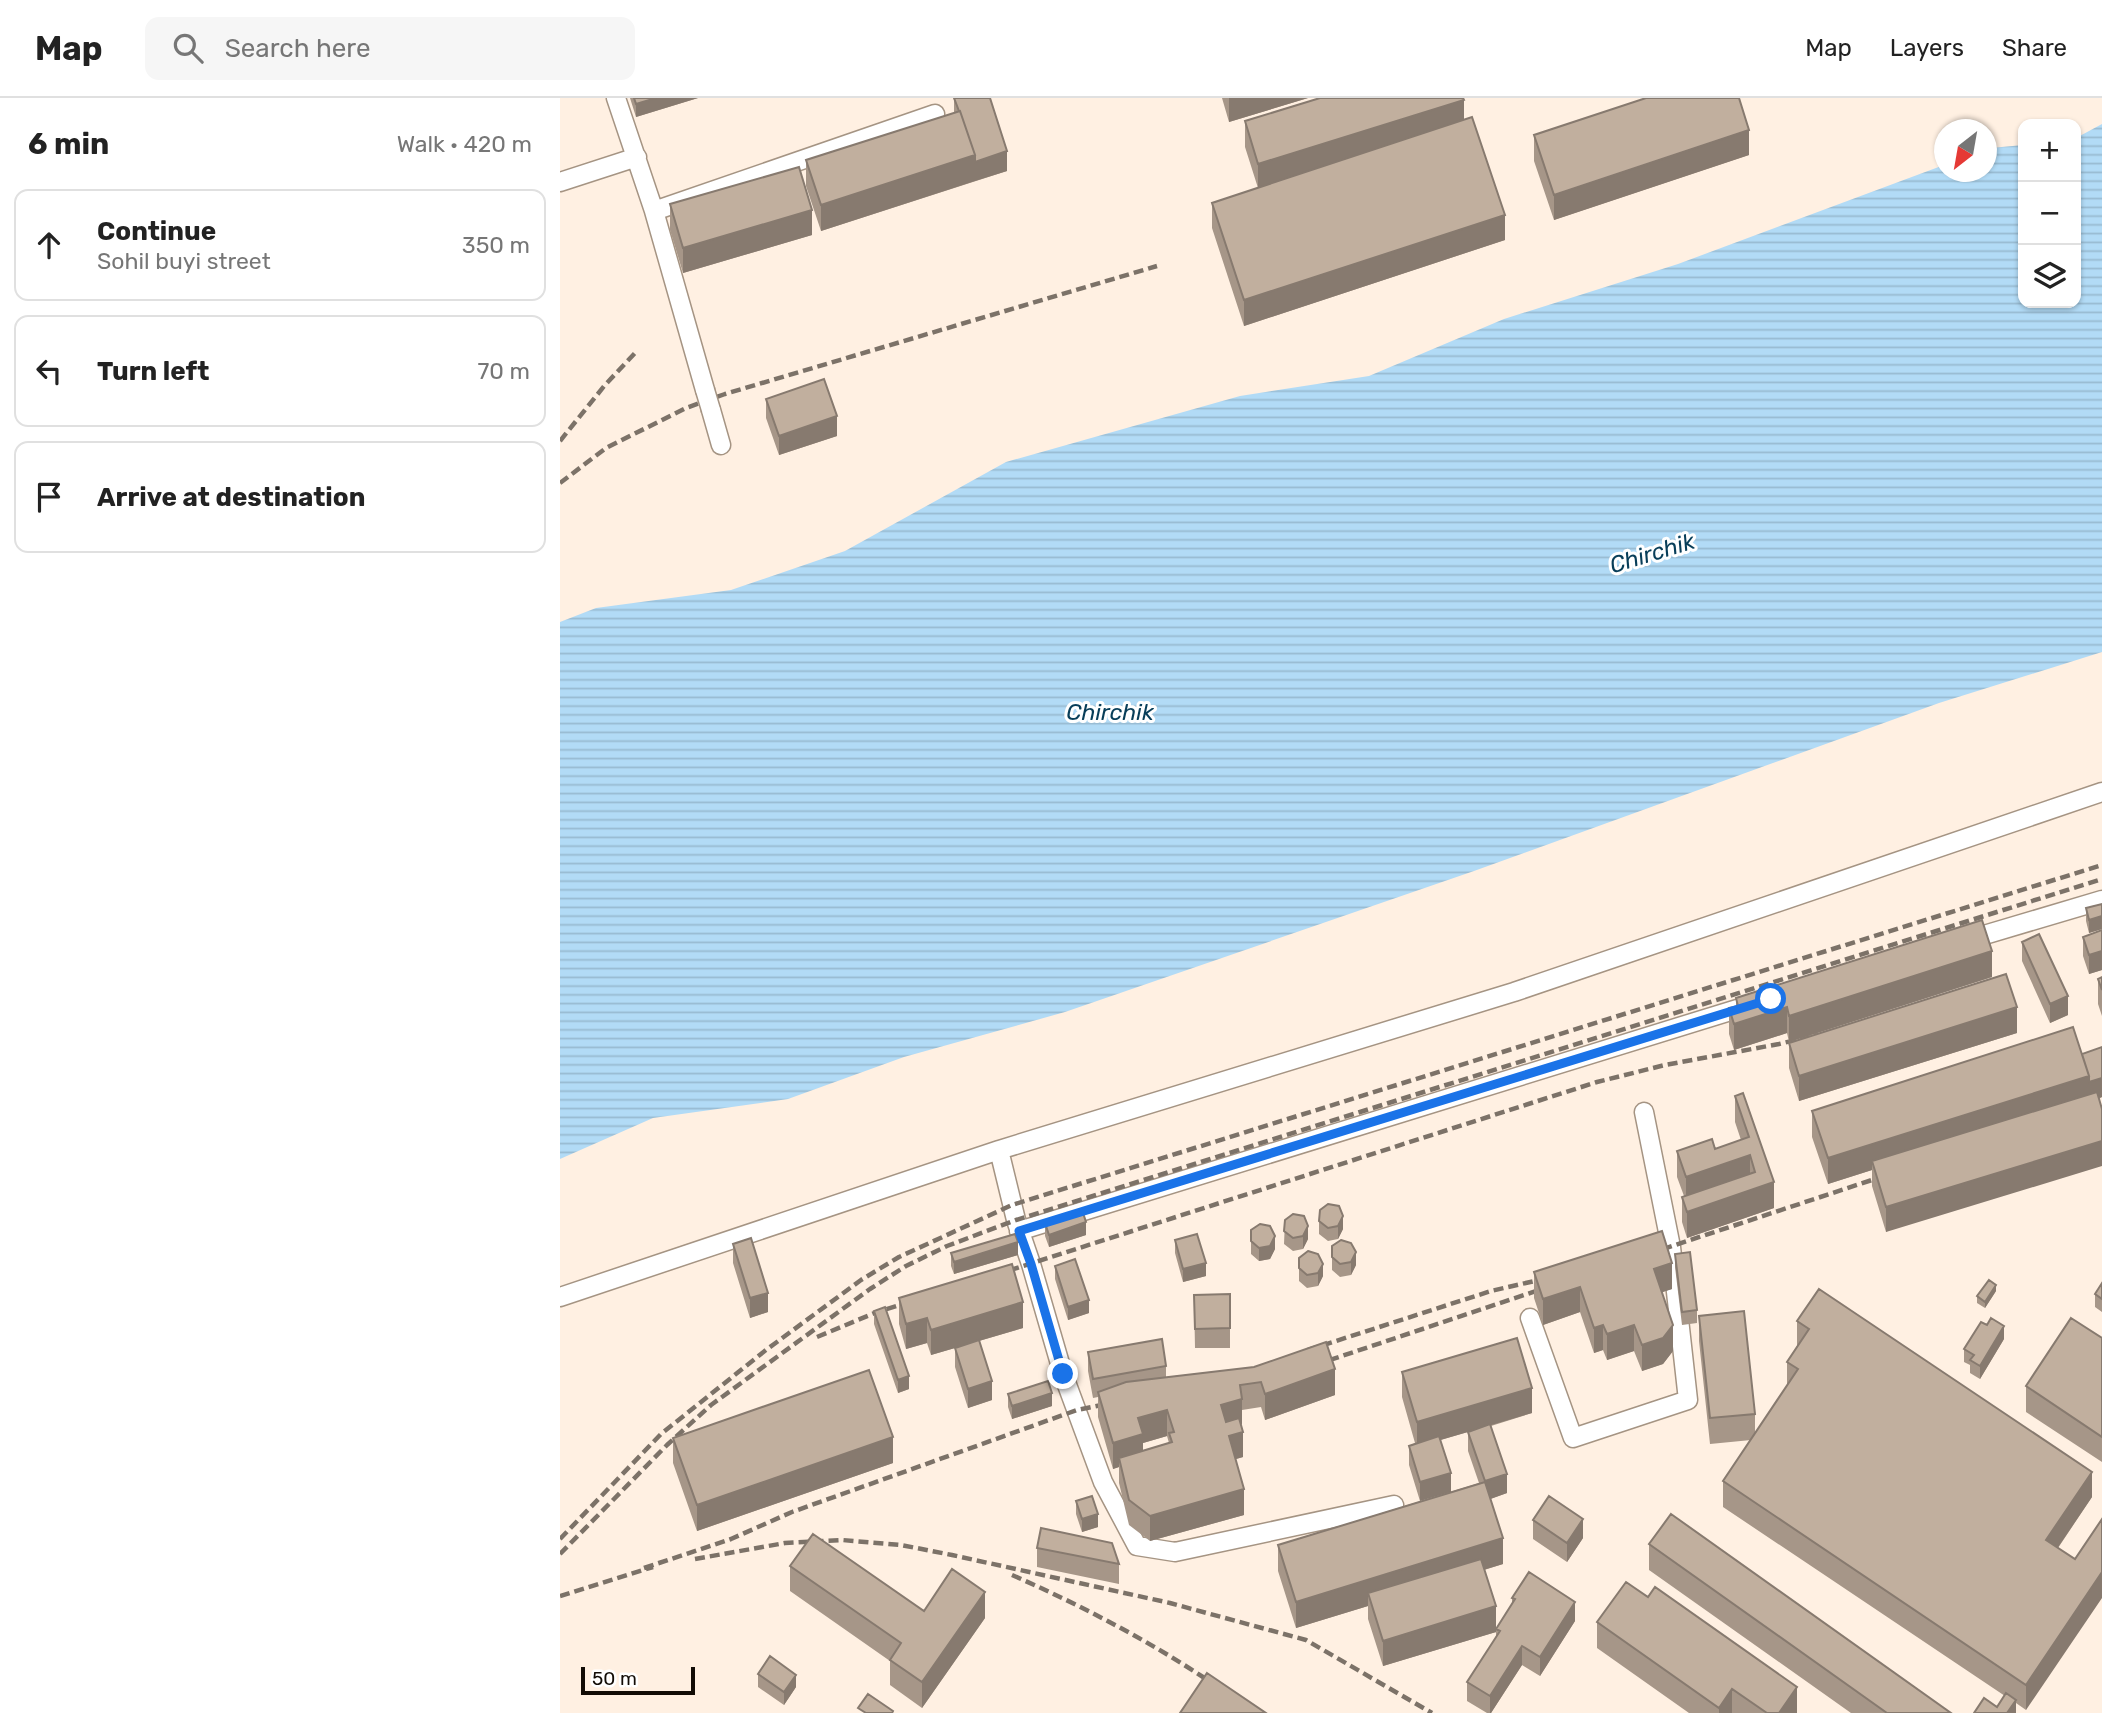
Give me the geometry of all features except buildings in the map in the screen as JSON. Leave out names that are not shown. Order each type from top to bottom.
[{"type":"street","points":[[616,98],[654,211],[721,445]]},
{"type":"street","points":[[654,211],[935,114]]},
{"type":"street","points":[[560,183],[636,157]]},
{"type":"street","points":[[560,1297],[999,1150],[1514,992],[2102,792]]},
{"type":"street","points":[[1943,948],[2102,900]]},
{"type":"street","points":[[1019,1231],[1771,999]]},
{"type":"street","points":[[1530,1318],[1573,1438],[1688,1400],[1671,1247],[1644,1112]]},
{"type":"street","points":[[999,1150],[1019,1231],[1063,1374],[1103,1482],[1137,1546],[1175,1552],[1394,1505]]},
{"type":"water","name":"Chirchik","points":[[2102,124],[2102,652],[1939,703],[1474,871],[1065,1012],[904,1057],[788,1099],[653,1118],[560,1159],[560,622],[596,608],[731,590],[845,551],[1006,462],[1240,396],[1369,376],[1504,319],[1678,264],[1934,169],[1934,182],[1997,182],[1997,147],[2018,145],[2018,308],[2081,308],[2081,135]]},
{"type":"railway","points":[[560,483],[606,448],[686,408],[725,394],[1157,266]]},
{"type":"railway","points":[[560,441],[605,385],[636,352]]},
{"type":"railway","points":[[560,1539],[661,1434],[766,1350],[861,1280],[899,1257],[1012,1205],[2102,865]]},
{"type":"railway","points":[[560,1554],[667,1445],[711,1405],[870,1289],[906,1266],[947,1246],[1016,1220],[2102,879]]},
{"type":"railway","points":[[995,1275],[1597,1082],[1665,1065],[1817,1035]]},
{"type":"railway","points":[[1648,1254],[1890,1174]]},
{"type":"railway","points":[[1308,1350],[1491,1291],[1552,1277]]},
{"type":"railway","points":[[1315,1365],[1548,1287]]},
{"type":"railway","points":[[817,1337],[877,1312],[919,1299]]},
{"type":"railway","points":[[644,1568],[731,1539],[792,1512],[1077,1410],[1116,1402]]},
{"type":"railway","points":[[695,1559],[785,1543],[842,1540],[901,1545],[952,1555],[1170,1603],[1306,1640],[1432,1713]]},
{"type":"railway","points":[[560,1596],[653,1567]]},
{"type":"railway","points":[[1012,1575],[1119,1627],[1221,1689]]},
{"type":"route","points":[[1063,1374],[1024,1240],[1019,1231],[1771,999]]}]
